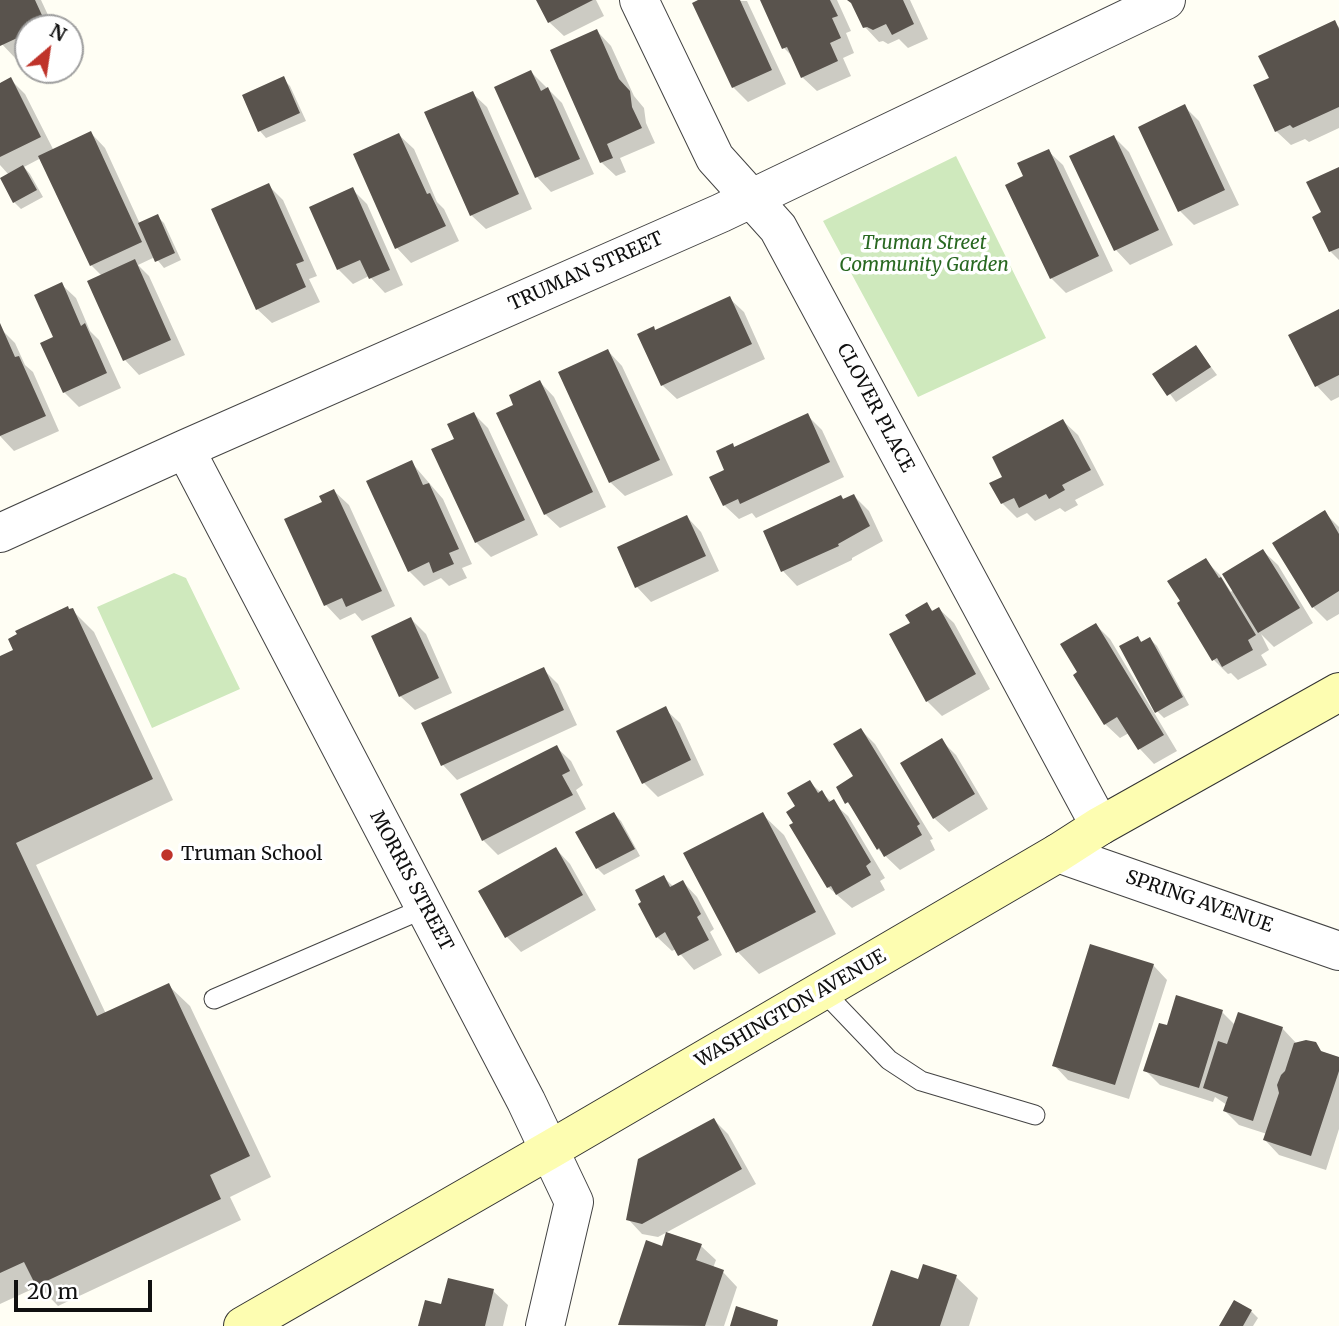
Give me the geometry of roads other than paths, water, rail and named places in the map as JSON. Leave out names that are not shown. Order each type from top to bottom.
[{"type":"main road","name":"WASHINGTON AVENUE","points":[[243,1326],[823,991],[1100,826],[1339,692]]},
{"type":"street","name":"CLOVER PLACE","points":[[639,0],[715,158],[778,228],[1100,826]]},
{"type":"street","name":"TRUMAN STREET","points":[[0,533],[753,198],[1166,0]]},
{"type":"street","name":"MORRIS STREET","points":[[185,449],[551,1149],[574,1202],[545,1326]]},
{"type":"street","name":"SPRING AVENUE","points":[[1058,853],[1339,951]]},
{"type":"lane","points":[[214,999],[425,908]]},
{"type":"lane","points":[[823,991],[889,1060],[921,1081],[1035,1115]]},
{"type":"place","name":"Truman School","points":[[167,855]]},
{"type":"park label","name":"Truman Street Community Garden","points":[[924,255]]}]
